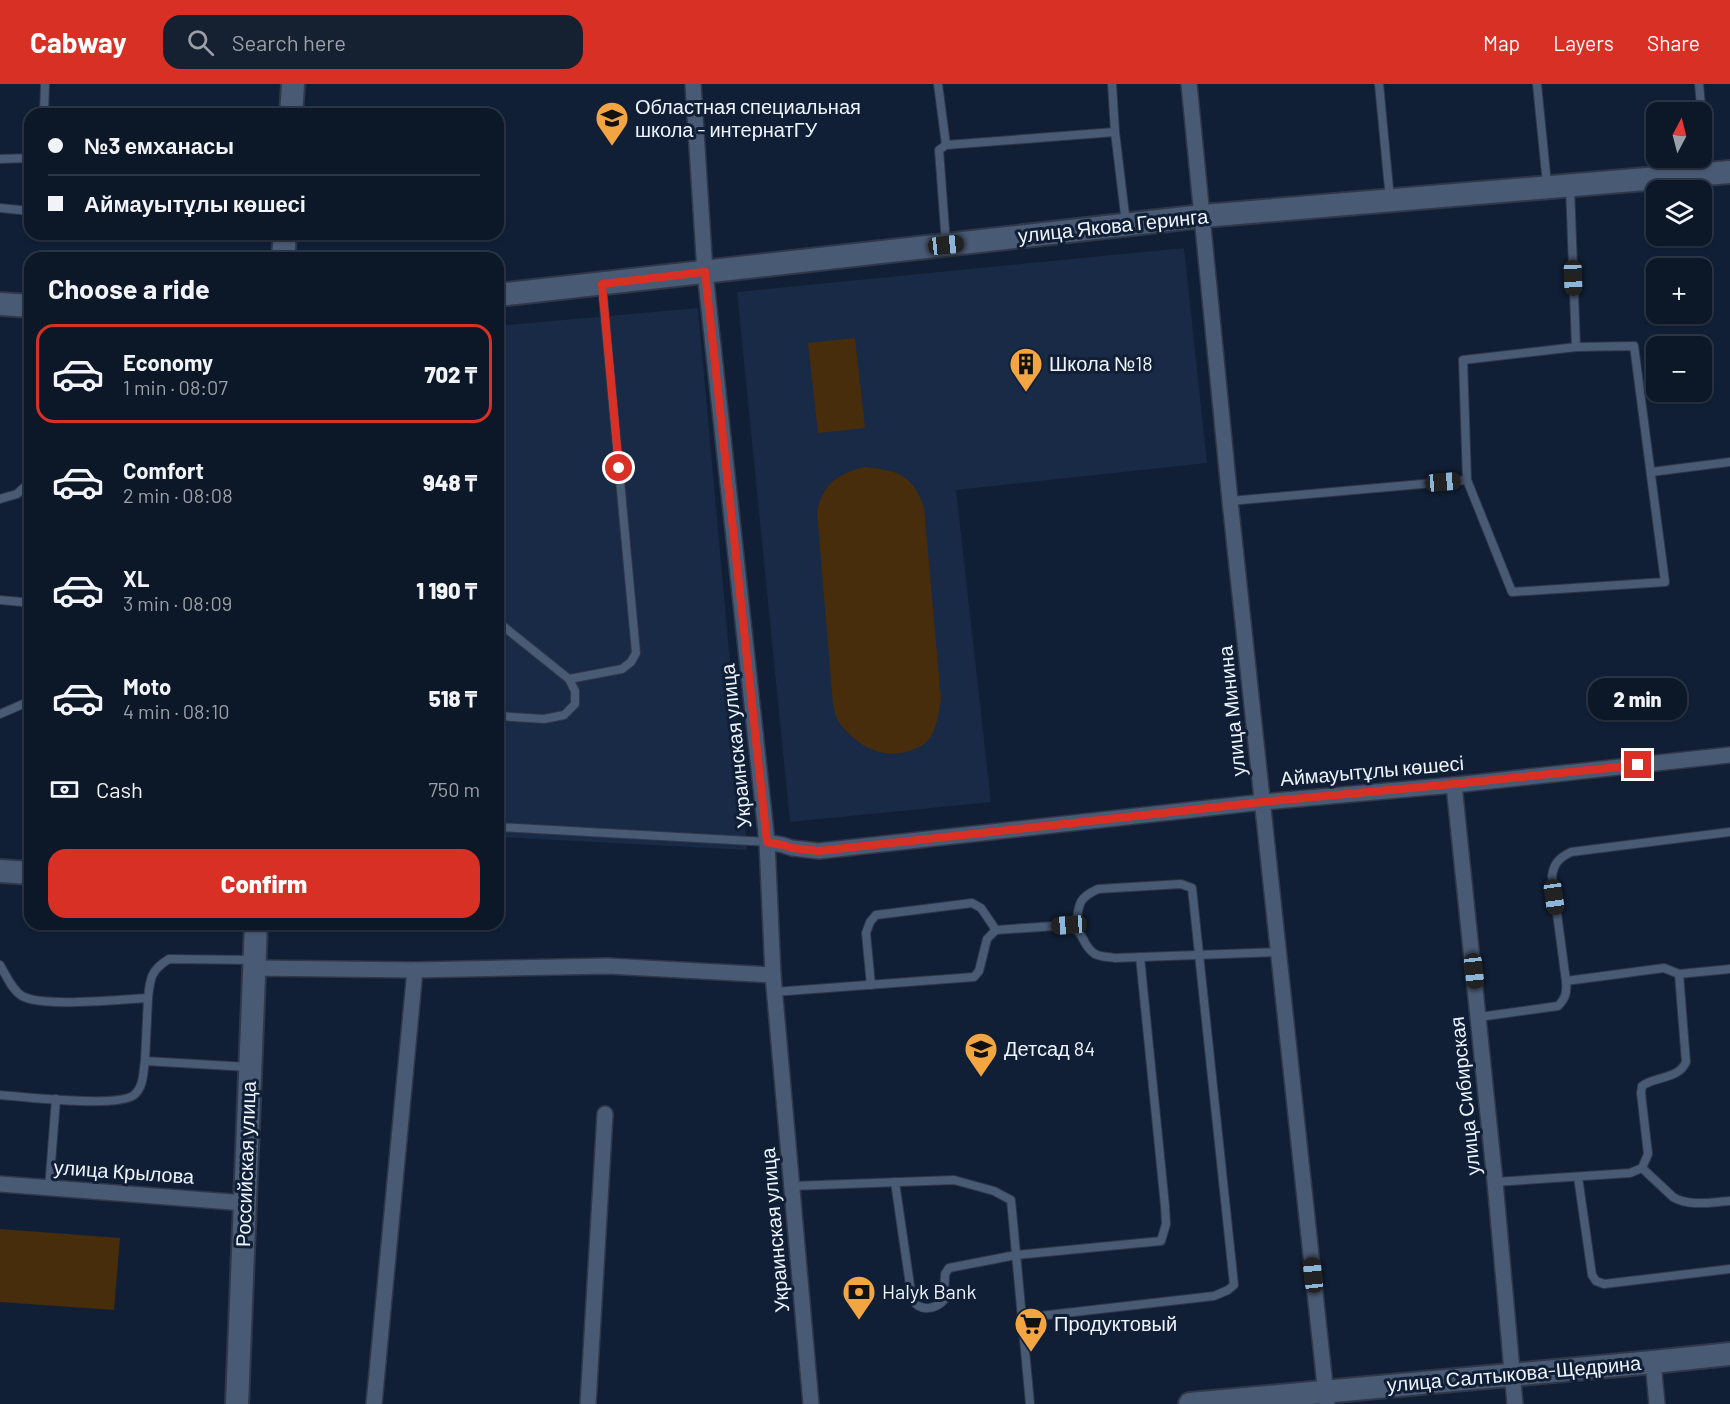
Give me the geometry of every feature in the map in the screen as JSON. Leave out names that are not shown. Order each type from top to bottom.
[{"type":"street","points":[[291,108],[293,84]]},
{"type":"street","name":"Украинская улица","points":[[693,84],[705,272],[767,842],[774,992],[812,1404]]},
{"type":"street","name":"улица Минина","points":[[1189,84],[1230,501],[1326,1397]]},
{"type":"street","name":"улица Якова Геринга","points":[[504,295],[1203,216],[1730,172]]},
{"type":"street","points":[[0,304],[24,306]]},
{"type":"street","name":"Аймауытұлы көшесі","points":[[767,842],[819,851],[1263,802],[1730,756]]},
{"type":"street","name":"улица Сибирская","points":[[1454,784],[1479,1017],[1515,1404]]},
{"type":"street","points":[[0,871],[24,873]]},
{"type":"street","name":"Российская улица","points":[[237,1404],[256,930]]},
{"type":"street","points":[[255,964],[415,970],[609,966],[773,975]]},
{"type":"street","points":[[374,1404],[415,970]]},
{"type":"street","points":[[588,1404],[605,1114]]},
{"type":"street","name":"улица Крылова","points":[[0,1184],[245,1203]]},
{"type":"street","name":"улица Салтыкова-Щедрина","points":[[1190,1404],[1326,1397],[1513,1375],[1730,1354]]},
{"type":"street","points":[[1653,1362],[1657,1404]]},
{"type":"lane","points":[[44,108],[45,84]]},
{"type":"lane","points":[[938,84],[946,145]]},
{"type":"lane","points":[[1112,84],[1126,225]]},
{"type":"lane","points":[[1378,84],[1390,201]]},
{"type":"lane","points":[[1537,84],[1559,186],[1576,347]]},
{"type":"lane","points":[[1699,84],[1707,174]]},
{"type":"lane","points":[[946,245],[939,150],[946,145],[1115,132]]},
{"type":"lane","points":[[0,159],[24,159]]},
{"type":"lane","points":[[0,208],[24,210]]},
{"type":"lane","points":[[569,679],[622,669],[631,662],[636,652],[602,284]]},
{"type":"lane","points":[[1634,346],[1665,582],[1512,592],[1467,480],[1463,360],[1576,347],[1634,346]]},
{"type":"lane","points":[[1651,472],[1730,462]]},
{"type":"lane","points":[[1230,501],[1467,480]]},
{"type":"lane","points":[[0,499],[17,494],[24,488]]},
{"type":"lane","points":[[0,600],[24,603]]},
{"type":"lane","points":[[504,627],[569,679],[575,691],[574,704],[564,715],[544,718],[504,716]]},
{"type":"lane","points":[[0,714],[24,704]]},
{"type":"lane","points":[[504,827],[767,842]]},
{"type":"lane","points":[[1479,1017],[1558,1006],[1565,999],[1566,981],[1552,876],[1554,866],[1561,857],[1571,852],[1730,832]]},
{"type":"lane","points":[[1022,1318],[1214,1296],[1234,1285],[1192,888],[1181,884],[1098,889],[1087,894],[1080,902],[1076,928]]},
{"type":"lane","points":[[871,985],[866,933],[870,922],[876,915],[972,903],[981,908],[996,930]]},
{"type":"lane","points":[[774,992],[974,977],[979,971],[987,939],[996,930],[1069,925],[1082,934],[1086,945],[1097,955],[1115,958],[1279,952]]},
{"type":"lane","points":[[895,1182],[912,1299],[916,1306],[923,1309],[940,1305],[944,1300],[945,1274],[949,1268],[1016,1255],[1161,1240],[1166,1224],[1165,1206],[1140,957]]},
{"type":"lane","points":[[0,1095],[125,1100],[133,1096],[142,1082],[150,979],[157,966],[169,959],[255,964]]},
{"type":"lane","points":[[0,965],[20,995],[35,1001],[68,1002],[148,998]]},
{"type":"lane","points":[[1566,981],[1664,968],[1679,974],[1730,969]]},
{"type":"lane","points":[[1495,1182],[1630,1173],[1642,1168],[1648,1154],[1642,1086],[1679,1073],[1686,1062],[1679,974]]},
{"type":"lane","points":[[145,1061],[250,1067]]},
{"type":"lane","points":[[49,1188],[56,1099]]},
{"type":"lane","points":[[1642,1168],[1679,1201],[1687,1203],[1730,1201]]},
{"type":"lane","points":[[1578,1177],[1592,1275],[1596,1281],[1604,1284],[1730,1269]]},
{"type":"lane","points":[[792,1186],[954,1180],[994,1191],[1011,1200],[1030,1404]]},
{"type":"shaded area","points":[[1184,248],[1207,463],[956,490],[991,802],[790,822],[737,292]]},
{"type":"shaded area","points":[[698,308],[747,850],[504,837],[504,325]]},
{"type":"shaded area","points":[[855,338],[865,428],[818,433],[808,343]]},
{"type":"shaded area","points":[[864,467],[886,470],[902,476],[914,487],[924,507],[941,699],[936,725],[929,739],[915,749],[896,754],[868,748],[852,737],[838,720],[833,704],[817,512],[823,494],[832,482],[846,473]]},
{"type":"shaded area","points":[[0,1229],[120,1238],[114,1310],[0,1302]]},
{"type":"place","name":"Областная специальная школа - интернатГУ","points":[[612,147]]},
{"type":"place","name":"Школа №18","points":[[1026,393]]},
{"type":"place","name":"Детсад 84","points":[[981,1078]]},
{"type":"place","name":"Halyk Bank","points":[[859,1321]]},
{"type":"place","name":"Продуктовый","points":[[1031,1353]]},
{"type":"route","points":[[619,468],[602,284],[705,272],[767,842],[819,851],[1263,802],[1638,765]]}]
